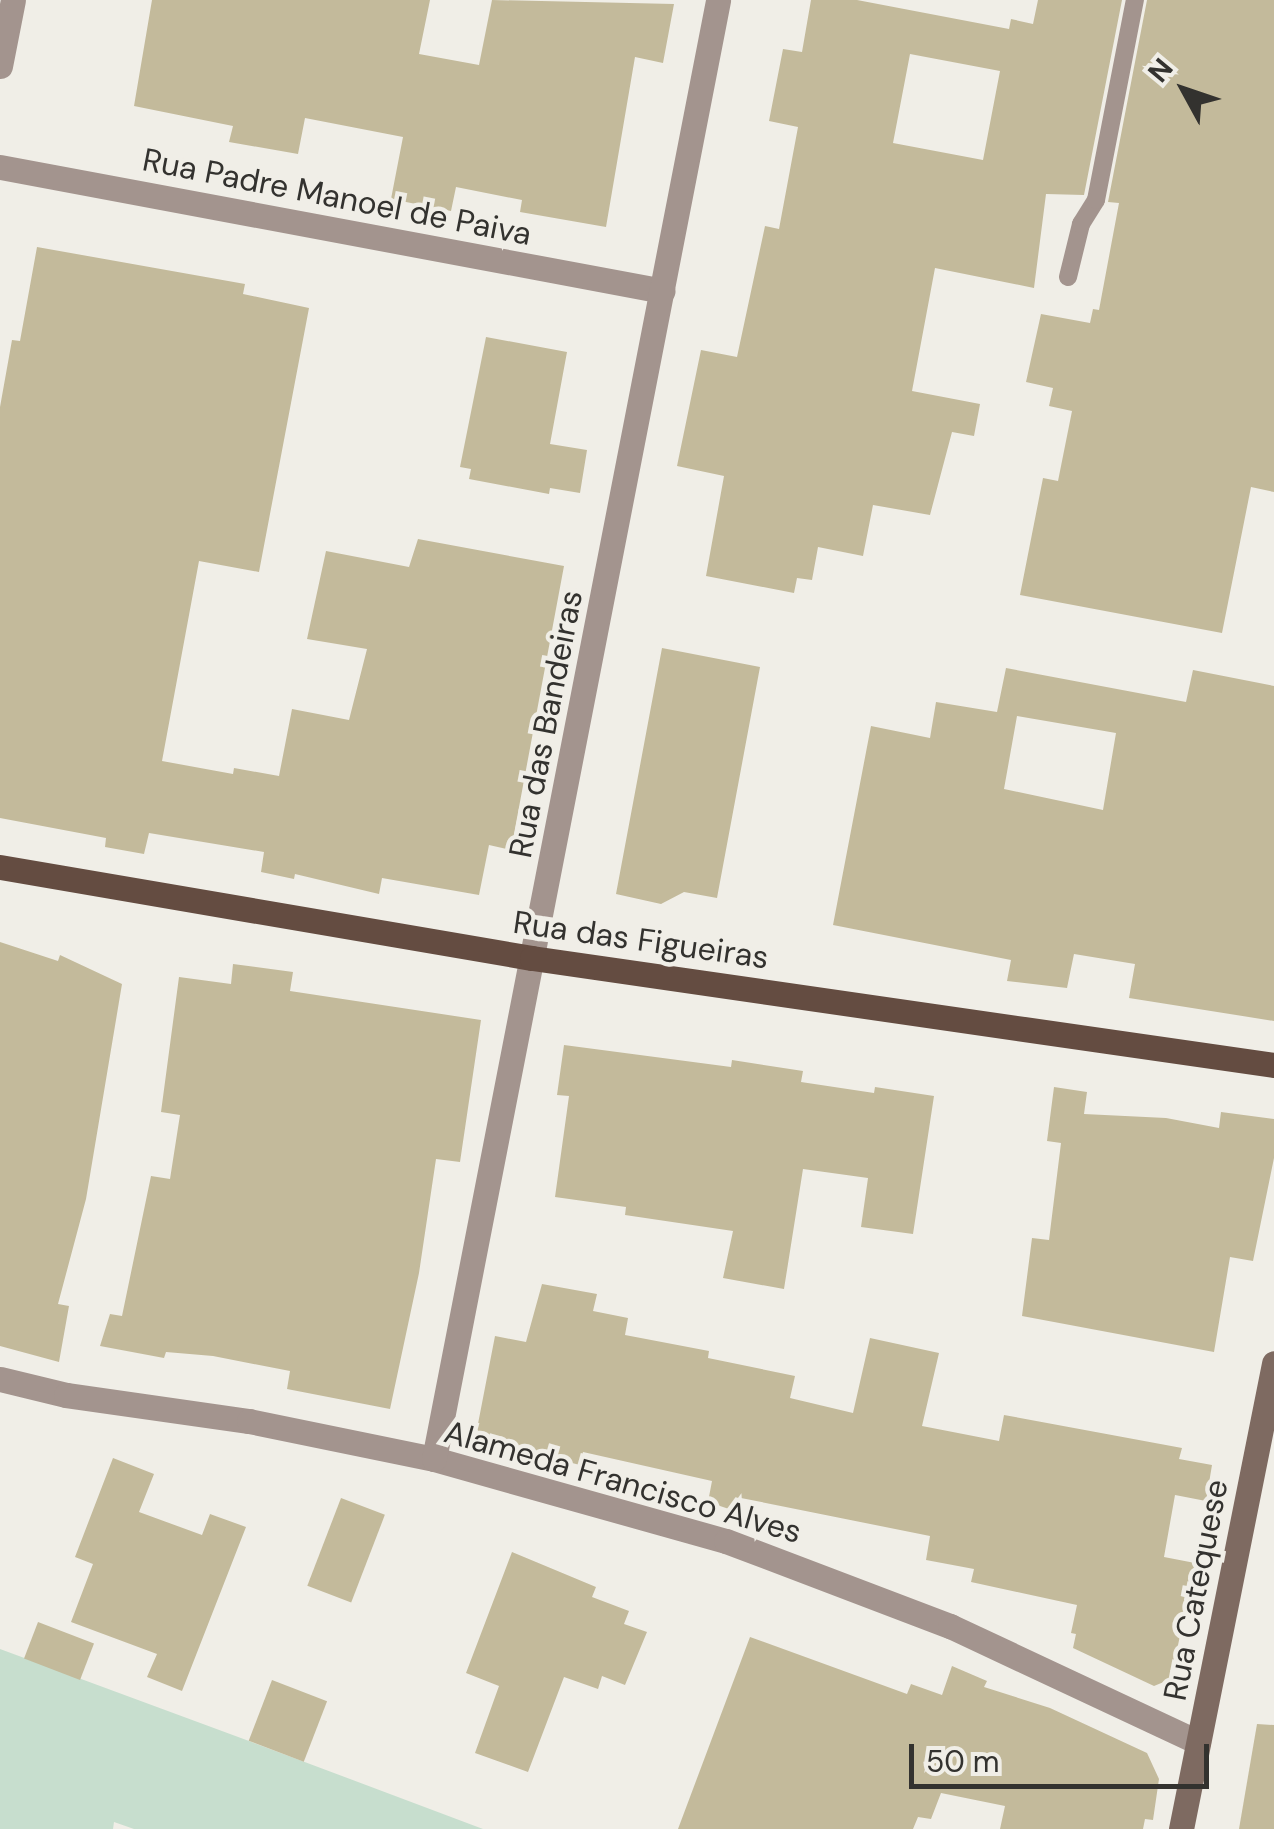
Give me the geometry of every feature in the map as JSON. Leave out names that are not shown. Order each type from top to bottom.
[{"type":"main road","name":"Rua das Figueiras","points":[[0,867],[532,958],[1274,1064]]},
{"type":"main road","name":"Rua Catequese","points":[[1181,1829],[1274,1364]]},
{"type":"street","points":[[0,66],[13,0]]},
{"type":"street","name":"Rua das Bandeiras","points":[[434,1459],[718,0]]},
{"type":"street","name":"Rua Padre Manoel de Paiva","points":[[0,167],[663,291]]},
{"type":"street","name":"Alameda Francisco Alves","points":[[0,1380],[66,1395],[250,1421],[434,1459],[792,1564],[950,1626],[1198,1742]]},
{"type":"lane","points":[[1068,277],[1081,224],[1096,200],[1135,0]]},
{"type":"green space","points":[[0,1649],[483,1829],[134,1829],[114,1822],[113,1829],[0,1829]]},
{"type":"building","points":[[152,0],[430,0],[419,54],[479,65],[492,0],[674,4],[663,63],[635,57],[606,227],[520,212],[522,200],[456,187],[451,211],[391,199],[403,137],[305,118],[298,154],[229,142],[233,126],[134,106]]},
{"type":"building","points":[[811,0],[857,0],[1009,29],[1011,19],[1033,24],[1038,0],[1122,0],[1084,195],[1046,194],[1034,288],[935,268],[912,391],[980,404],[974,436],[952,432],[930,515],[873,505],[863,556],[818,547],[812,580],[797,578],[794,593],[706,576],[724,476],[677,466],[701,350],[737,357],[765,226],[779,229],[798,127],[769,121],[783,49],[802,52]],"holes":[[[910,54],[1000,71],[983,160],[893,143]]]},
{"type":"building","points":[[1147,0],[1274,0],[1274,492],[1251,487],[1222,633],[1020,595],[1043,478],[1058,481],[1072,411],[1049,406],[1053,388],[1026,382],[1041,314],[1090,323],[1093,309],[1099,310],[1119,203],[1108,202]]},
{"type":"building","points":[[37,247],[245,284],[243,294],[309,308],[259,572],[199,561],[162,761],[233,774],[234,768],[279,776],[292,709],[349,720],[367,649],[307,639],[326,551],[409,567],[418,539],[564,566],[511,850],[489,845],[479,895],[382,878],[379,894],[295,874],[294,879],[261,872],[264,852],[149,833],[144,854],[105,847],[106,838],[0,818],[0,407],[12,340],[20,341]]},
{"type":"building","points":[[486,337],[567,352],[550,444],[587,450],[580,493],[550,488],[549,494],[469,479],[471,469],[460,467]]},
{"type":"building","points":[[662,648],[760,667],[717,898],[684,892],[661,904],[616,894]]},
{"type":"building","points":[[1006,668],[1186,702],[1193,670],[1274,686],[1274,1021],[1129,998],[1135,964],[1074,954],[1067,988],[1007,981],[1011,960],[833,925],[871,726],[930,738],[936,702],[997,712]],"holes":[[[1017,716],[1116,733],[1103,810],[1004,789]]]},
{"type":"building","points":[[0,942],[58,961],[60,955],[122,984],[86,1199],[58,1304],[69,1306],[59,1362],[0,1346]]},
{"type":"building","points":[[233,964],[293,972],[290,991],[481,1020],[460,1162],[436,1159],[419,1273],[390,1409],[287,1389],[290,1371],[213,1356],[166,1352],[164,1358],[100,1346],[110,1314],[122,1316],[151,1176],[170,1179],[180,1115],[161,1112],[179,977],[231,984]]},
{"type":"building","points":[[564,1045],[731,1067],[732,1060],[803,1071],[801,1082],[874,1093],[875,1087],[934,1096],[913,1234],[861,1227],[868,1178],[803,1169],[784,1289],[723,1278],[733,1231],[625,1215],[626,1207],[555,1197],[569,1096],[557,1095]]},
{"type":"building","points":[[1054,1087],[1087,1092],[1084,1114],[1166,1118],[1219,1128],[1221,1112],[1274,1119],[1274,1158],[1253,1261],[1230,1257],[1214,1352],[1022,1316],[1032,1238],[1049,1240],[1061,1143],[1047,1141]]},
{"type":"building","points":[[542,1284],[597,1294],[593,1311],[628,1318],[625,1335],[709,1351],[708,1358],[795,1376],[790,1398],[853,1413],[870,1338],[939,1353],[922,1426],[999,1441],[1004,1415],[1182,1448],[1179,1459],[1212,1465],[1206,1501],[1175,1495],[1164,1557],[1195,1563],[1171,1679],[1154,1686],[1073,1648],[1076,1634],[1071,1633],[1077,1605],[971,1582],[974,1569],[926,1560],[930,1536],[741,1498],[738,1512],[708,1502],[712,1481],[583,1452],[580,1465],[485,1441],[477,1429],[495,1336],[526,1342]]},
{"type":"building","points":[[113,1458],[154,1474],[139,1512],[202,1535],[210,1514],[246,1527],[182,1691],[147,1677],[157,1654],[71,1622],[93,1564],[75,1557]]},
{"type":"building","points":[[341,1498],[385,1515],[351,1603],[307,1586]]},
{"type":"building","points":[[512,1552],[596,1587],[592,1597],[629,1611],[624,1624],[647,1632],[625,1685],[602,1676],[598,1689],[564,1677],[528,1772],[475,1753],[499,1686],[466,1673]]},
{"type":"building","points":[[38,1622],[94,1644],[80,1680],[24,1658]]},
{"type":"building","points":[[750,1637],[907,1694],[911,1684],[942,1695],[952,1666],[987,1681],[984,1687],[1050,1708],[1147,1753],[1159,1779],[1153,1820],[1145,1819],[1143,1829],[1000,1829],[1005,1806],[941,1793],[931,1819],[918,1817],[913,1829],[678,1829]]},
{"type":"building","points":[[272,1680],[327,1701],[304,1762],[249,1741]]},
{"type":"building","points":[[1257,1724],[1274,1725],[1274,1829],[1239,1829]]}]
